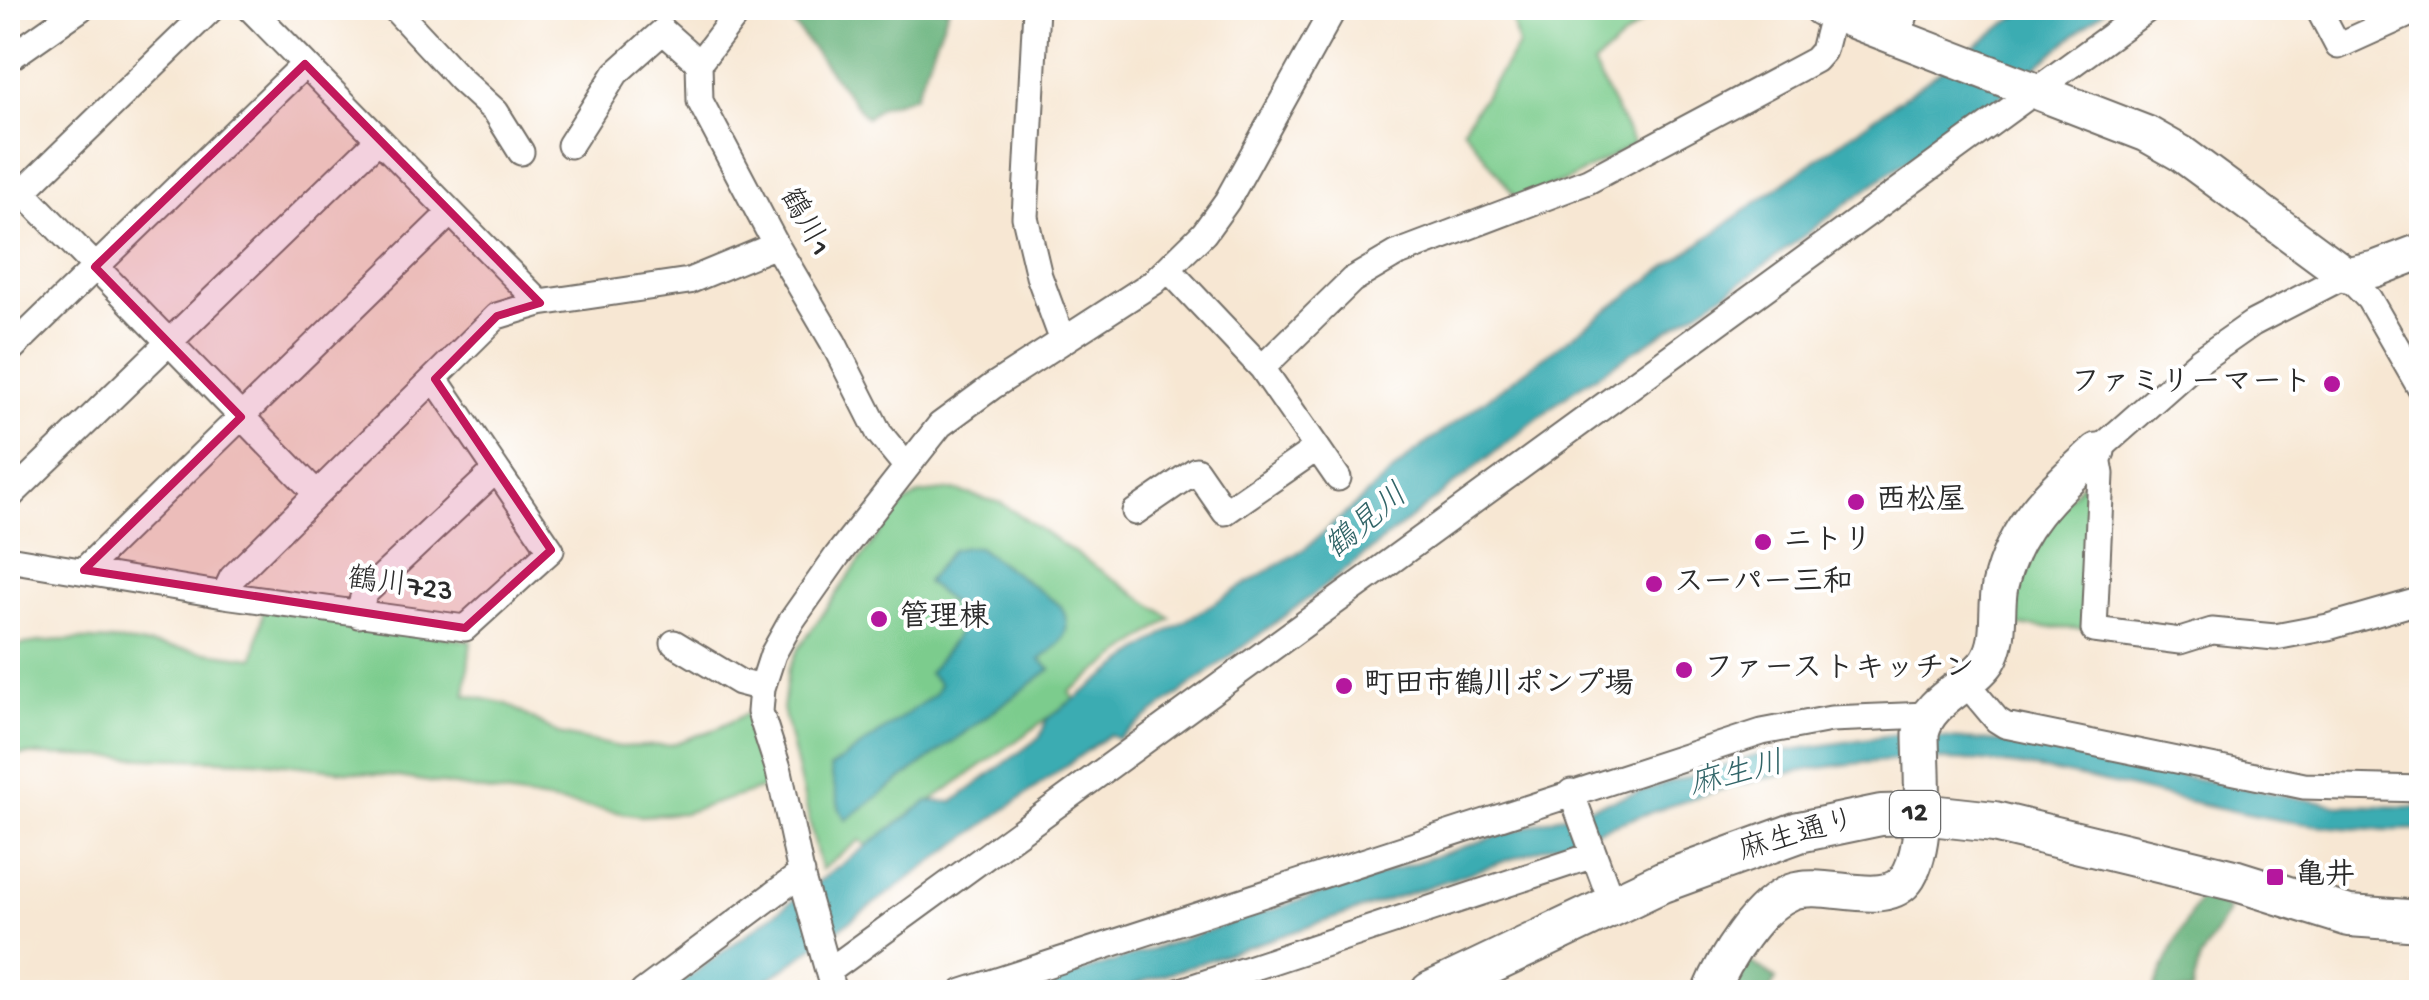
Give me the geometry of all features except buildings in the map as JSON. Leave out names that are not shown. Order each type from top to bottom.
[{"type":"main road","name":"麻生通り","points":[[1431,992],[1662,882],[1799,832],[1866,817],[1921,814],[1994,822],[2238,881],[2349,916],[2422,922]]},
{"type":"street","points":[[8,59],[80,8]]},
{"type":"street","points":[[212,8],[12,191],[95,267],[317,494]]},
{"type":"street","points":[[250,8],[540,303]]},
{"type":"street","points":[[394,8],[496,112],[520,152]]},
{"type":"street","points":[[570,145],[616,73],[664,30],[699,62],[742,8]]},
{"type":"street","points":[[1036,8],[1026,218],[1039,276],[1062,341]]},
{"type":"street","points":[[1334,8],[1227,201],[1204,234],[1169,270],[953,414],[837,556],[773,654],[762,688],[760,712],[779,771],[802,877],[830,976],[2033,88],[2149,8]]},
{"type":"street","points":[[2318,8],[2338,46],[2422,8]]},
{"type":"street","points":[[1262,368],[1352,280],[1396,254],[1588,182],[1816,60],[1823,51],[1829,9],[1902,22],[1946,55],[2108,116],[2182,154],[2346,275],[2369,299],[2422,391]]},
{"type":"street","name":"鶴川1","points":[[699,62],[700,101],[879,433],[907,467]]},
{"type":"street","points":[[8,352],[306,64]]},
{"type":"street","points":[[8,498],[378,139]]},
{"type":"street","points":[[84,570],[450,213]]},
{"type":"street","points":[[224,595],[232,578],[496,316],[540,303],[688,281],[776,245]]},
{"type":"street","points":[[1711,992],[1720,970],[1746,933],[1771,905],[1791,892],[1814,887],[1886,892],[1898,888],[1908,878],[1915,861],[1921,814],[1921,732],[1926,717],[1966,683],[1994,650],[2000,586],[2016,540],[2050,495],[2199,360],[2253,322],[2346,275],[2374,270],[2422,251]]},
{"type":"street","points":[[1169,270],[1262,368],[1338,478]]},
{"type":"street","name":"鶴川723","points":[[8,559],[224,595],[465,628],[551,550],[436,379]]},
{"type":"street","points":[[1134,512],[1196,470],[1225,512],[1317,448]]},
{"type":"street","points":[[2097,451],[2101,474],[2094,630],[2180,642],[2212,632],[2275,637],[2328,627],[2422,600]]},
{"type":"street","points":[[358,615],[364,594],[496,470]]},
{"type":"street","points":[[674,643],[739,682],[762,688]]},
{"type":"street","points":[[1966,683],[1996,720],[2005,725],[2304,786],[2422,789]]},
{"type":"street","points":[[963,992],[1574,799],[1762,732],[1830,718],[1926,717]]},
{"type":"street","points":[[1574,799],[1613,906]]},
{"type":"street","points":[[1178,992],[1592,848]]},
{"type":"street","points":[[643,992],[802,877]]},
{"type":"highlighted area","points":[[305,64],[540,303],[497,316],[435,379],[551,550],[465,628],[84,570],[241,417],[95,267]]},
{"type":"green space","points":[[781,8],[949,8],[915,96],[880,107],[866,118]]},
{"type":"green space","points":[[1524,8],[1658,8],[1593,65],[1634,144],[1568,180],[1517,199],[1463,128],[1518,46],[1513,23]]},
{"type":"green space","points":[[2082,483],[2091,488],[2084,629],[2015,626],[2013,603],[2022,564],[2041,531]]},
{"type":"green space","points":[[953,490],[1001,503],[1171,618],[1069,692],[1074,699],[1047,719],[867,846],[860,840],[821,870],[783,709],[788,671],[798,649],[897,508],[920,494]]},
{"type":"green space","points":[[264,608],[471,641],[465,695],[507,704],[558,734],[620,747],[670,745],[748,713],[767,787],[684,813],[641,816],[398,777],[257,761],[8,754],[8,648],[37,642],[98,640],[254,658]]},
{"type":"green space","points":[[2202,893],[2229,910],[2200,959],[2192,992],[2153,992],[2174,944]]},
{"type":"green space","points":[[1748,960],[1776,979],[1769,992],[1733,992]]},
{"type":"water","name":"鶴見川","points":[[2028,8],[2107,8],[1994,102],[1876,182],[1742,282],[1571,392],[1329,583],[1118,739],[1109,735],[751,992],[668,992],[928,801],[953,802],[1040,737],[1047,719],[1163,634],[1307,547],[1415,452]]},
{"type":"water","points":[[978,547],[1061,606],[1067,623],[1064,637],[1040,660],[1051,669],[846,820],[830,768],[935,694],[940,684],[929,673],[960,625],[954,606],[926,582],[952,550]]},
{"type":"water","name":"麻生川","points":[[1897,734],[2003,742],[2336,805],[2421,807],[2421,829],[2371,830],[2271,819],[2075,776],[1987,762],[1909,760],[1832,766],[1718,790],[1113,992],[1021,992],[1758,755]]},
{"type":"place","name":"ファミリーマート","points":[[2332,384]]},
{"type":"place","name":"西松屋","points":[[1856,502]]},
{"type":"place","name":"ニトリ","points":[[1763,542]]},
{"type":"place","name":"スーパー三和","points":[[1654,584]]},
{"type":"place","name":"管理棟","points":[[879,619]]},
{"type":"place","name":"ファーストキッチン","points":[[1684,670]]},
{"type":"place","name":"町田市鶴川ポンプ場","points":[[1344,686]]},
{"type":"place","name":"亀井","points":[[2275,877]]}]
